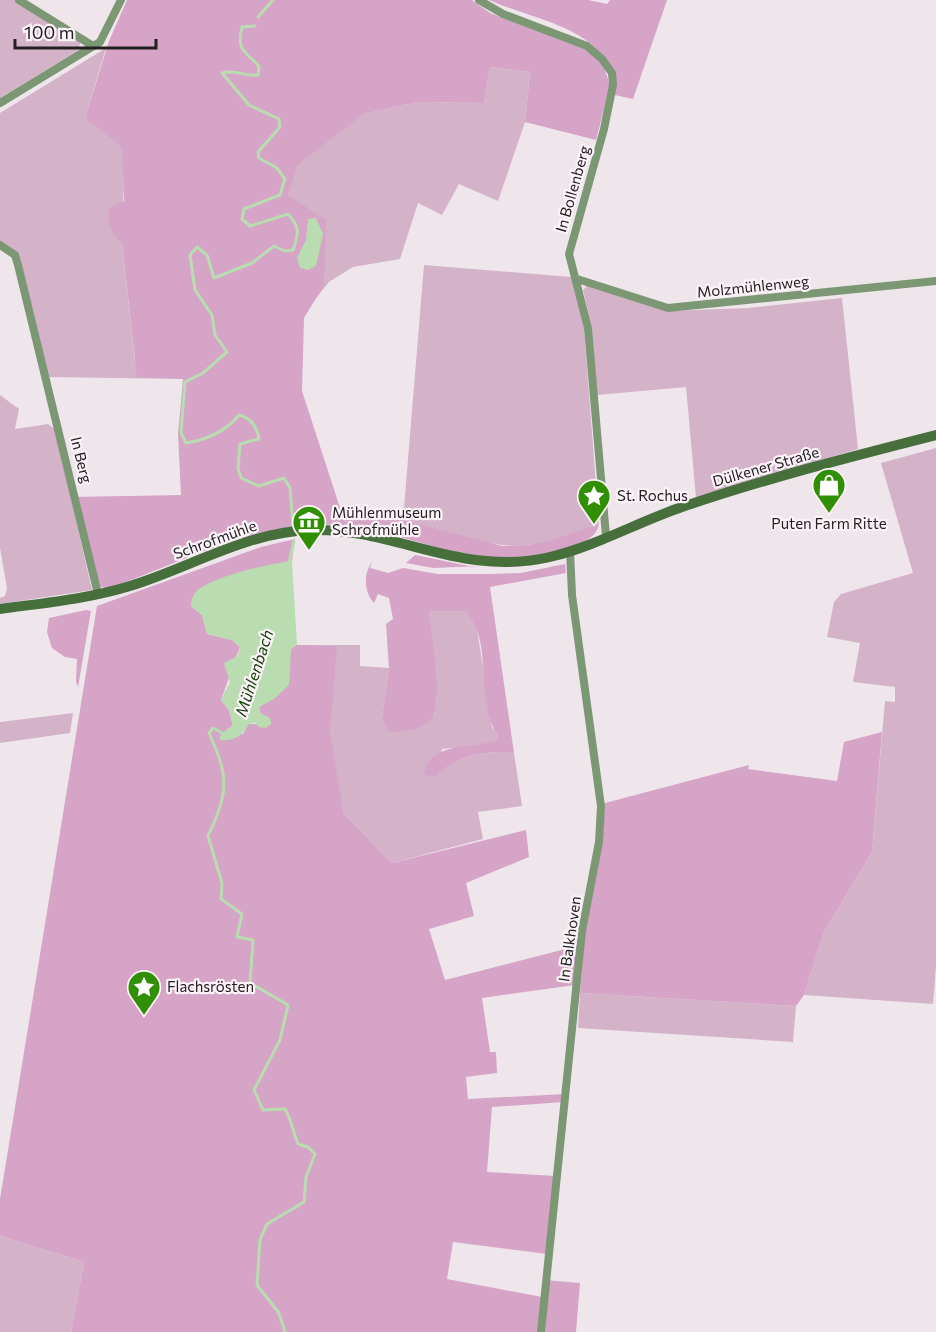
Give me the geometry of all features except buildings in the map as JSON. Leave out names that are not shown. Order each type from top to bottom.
[{"type":"main road","name":"Dülkener Straße","points":[[570,551],[685,506],[936,435]]},
{"type":"main road","name":"Schrofmühle","points":[[98,594],[149,580],[254,540],[309,530],[342,532],[481,563],[529,561],[570,551]]},
{"type":"main road","points":[[0,609],[98,594]]},
{"type":"street","points":[[19,0],[93,46]]},
{"type":"street","points":[[0,103],[93,46],[105,35],[121,0]]},
{"type":"street","name":"In Bollenberg","points":[[479,0],[503,14],[587,46],[602,59],[612,73],[613,85],[603,129],[569,254],[588,328],[606,536]]},
{"type":"street","name":"In Berg","points":[[0,245],[15,255],[18,265],[98,594]]},
{"type":"street","name":"Molzmühlenweg","points":[[577,279],[668,308],[936,281]]},
{"type":"street","name":"In Balkhoven","points":[[541,1332],[582,931],[599,842],[601,806],[572,595],[570,551]]},
{"type":"shaded area","points":[[0,0],[16,0],[81,42],[77,51],[0,98]]},
{"type":"shaded area","points":[[127,0],[472,0],[490,13],[589,51],[604,66],[610,86],[596,140],[525,122],[530,72],[490,67],[484,103],[418,102],[364,114],[297,165],[288,195],[326,220],[324,285],[304,318],[302,391],[343,517],[403,520],[502,546],[528,545],[552,540],[599,524],[592,537],[551,552],[502,560],[447,550],[356,527],[309,525],[284,528],[233,541],[110,588],[99,587],[76,497],[181,495],[178,434],[183,379],[137,377],[122,243],[112,232],[108,218],[109,208],[124,201],[122,147],[85,118],[109,41]]},
{"type":"shaded area","points":[[489,0],[588,0],[607,4],[610,0],[667,0],[633,99],[615,95],[612,73],[602,55],[588,41],[550,22]]},
{"type":"shaded area","points":[[106,48],[85,118],[125,129],[122,243],[135,361],[277,168],[364,114],[418,102],[484,103],[490,67],[530,72],[525,122],[498,201],[459,184],[442,215],[418,203],[400,259],[353,267],[329,282],[300,318],[299,393],[341,525],[76,497],[180,496],[190,489],[183,379],[48,377],[19,255],[0,242],[0,113]]},
{"type":"shaded area","points":[[424,265],[572,277],[584,328],[599,524],[545,542],[511,545],[464,538],[403,520]]},
{"type":"shaded area","points":[[587,286],[667,311],[748,308],[842,298],[858,449],[696,498],[686,387],[597,395],[592,328],[583,290]]},
{"type":"shaded area","points":[[0,395],[19,409],[15,429],[48,424],[55,429],[92,590],[0,604],[0,598],[5,596],[7,588],[0,548]]},
{"type":"shaded area","points":[[936,448],[936,966],[933,1004],[804,995],[824,932],[872,852],[885,701],[895,702],[895,687],[853,682],[860,643],[827,637],[834,602],[841,594],[913,573],[881,463]]},
{"type":"shaded area","points":[[295,539],[292,561],[222,579],[198,590],[191,606],[202,615],[207,634],[232,640],[240,647],[221,700],[229,710],[233,726],[226,730],[243,734],[248,724],[271,724],[269,718],[260,713],[259,707],[274,699],[289,685],[291,649],[297,645],[337,646],[330,732],[344,814],[392,863],[526,830],[529,857],[466,883],[474,916],[429,929],[445,980],[577,946],[575,985],[482,998],[490,1052],[496,1052],[497,1073],[466,1077],[468,1099],[566,1094],[564,1102],[492,1107],[487,1172],[556,1176],[547,1254],[453,1242],[447,1279],[542,1297],[545,1280],[580,1283],[576,1332],[71,1332],[84,1262],[0,1236],[0,1199],[97,606],[261,547]]},
{"type":"shaded area","points":[[415,555],[469,566],[481,566],[433,568],[406,563]]},
{"type":"shaded area","points":[[372,562],[370,568],[388,573],[403,568],[438,574],[521,573],[565,564],[566,573],[490,587],[514,753],[493,752],[472,756],[443,769],[436,776],[424,775],[427,764],[442,752],[497,740],[498,736],[487,704],[479,638],[474,623],[465,611],[429,611],[437,693],[434,714],[426,724],[420,727],[407,731],[388,731],[382,718],[389,668],[386,624],[393,619],[389,598],[378,594],[374,603],[368,594],[366,577]]},
{"type":"shaded area","points":[[86,610],[91,611],[78,687],[76,682],[77,659],[65,657],[52,648],[47,632],[49,618]]},
{"type":"shaded area","points":[[429,611],[465,611],[476,622],[492,727],[498,736],[497,740],[481,746],[442,749],[435,776],[442,769],[461,759],[493,752],[514,753],[522,806],[478,812],[483,839],[392,863],[344,814],[329,732],[224,692],[297,645],[360,645],[360,666],[389,668],[382,718],[434,715],[437,699]]},
{"type":"shaded area","points":[[73,713],[70,733],[0,743],[0,722]]},
{"type":"shaded area","points":[[882,732],[872,852],[824,932],[804,995],[796,1006],[580,993],[585,933],[602,846],[605,803],[749,765],[748,769],[837,781],[844,742]]},
{"type":"shaded area","points":[[580,993],[796,1006],[793,1042],[578,1028]]},
{"type":"shaded area","points":[[0,1236],[84,1262],[71,1332],[0,1332]]},
{"type":"water","points":[[316,218],[323,234],[316,266],[308,270],[300,268],[297,258],[306,240],[308,219]]},
{"type":"water","points":[[292,561],[297,645],[291,649],[289,685],[274,699],[259,707],[260,713],[270,718],[271,724],[266,728],[259,727],[255,723],[249,724],[237,737],[219,740],[221,734],[233,725],[229,710],[221,700],[230,682],[224,663],[238,656],[240,647],[232,640],[207,634],[202,615],[191,606],[193,597],[198,590],[230,575]]},
{"type":"waterway","name":"Mühlenbach","points":[[258,17],[273,0]]},
{"type":"waterway","name":"Mühlenbach","points":[[255,26],[242,27],[240,40],[245,53],[259,66],[258,75],[222,73],[249,105],[279,119],[280,127],[258,152],[259,158],[277,168],[285,179],[280,195],[244,209],[242,219],[250,226],[288,214],[295,223],[296,239],[293,250],[285,251],[274,246],[252,263],[214,278],[207,255],[197,247],[190,255],[195,290],[212,315],[215,335],[227,352],[203,373],[185,382],[181,433],[186,443],[215,434],[239,415],[251,421],[259,439],[240,444],[238,468],[241,478],[259,486],[284,478],[290,488],[293,525]]},
{"type":"waterway","name":"Mühlenbach","points":[[289,563],[294,541]]},
{"type":"waterway","name":"Mühlenbach","points":[[224,734],[213,728],[209,733],[220,761],[224,784],[220,807],[208,836],[222,883],[221,899],[242,914],[237,937],[253,940],[250,983],[288,1005],[280,1040],[254,1090],[263,1110],[285,1109],[298,1144],[308,1147],[315,1154],[306,1177],[304,1202],[267,1224],[260,1240],[257,1285],[279,1313],[285,1332]]},
{"type":"place","name":"Puten Farm Ritte","points":[[829,514]]},
{"type":"place","name":"St. Rochus","points":[[594,525]]},
{"type":"place","name":"Mühlenmuseum Schrofmühle","points":[[309,551]]},
{"type":"place","name":"Flachsrösten","points":[[144,1016]]}]
